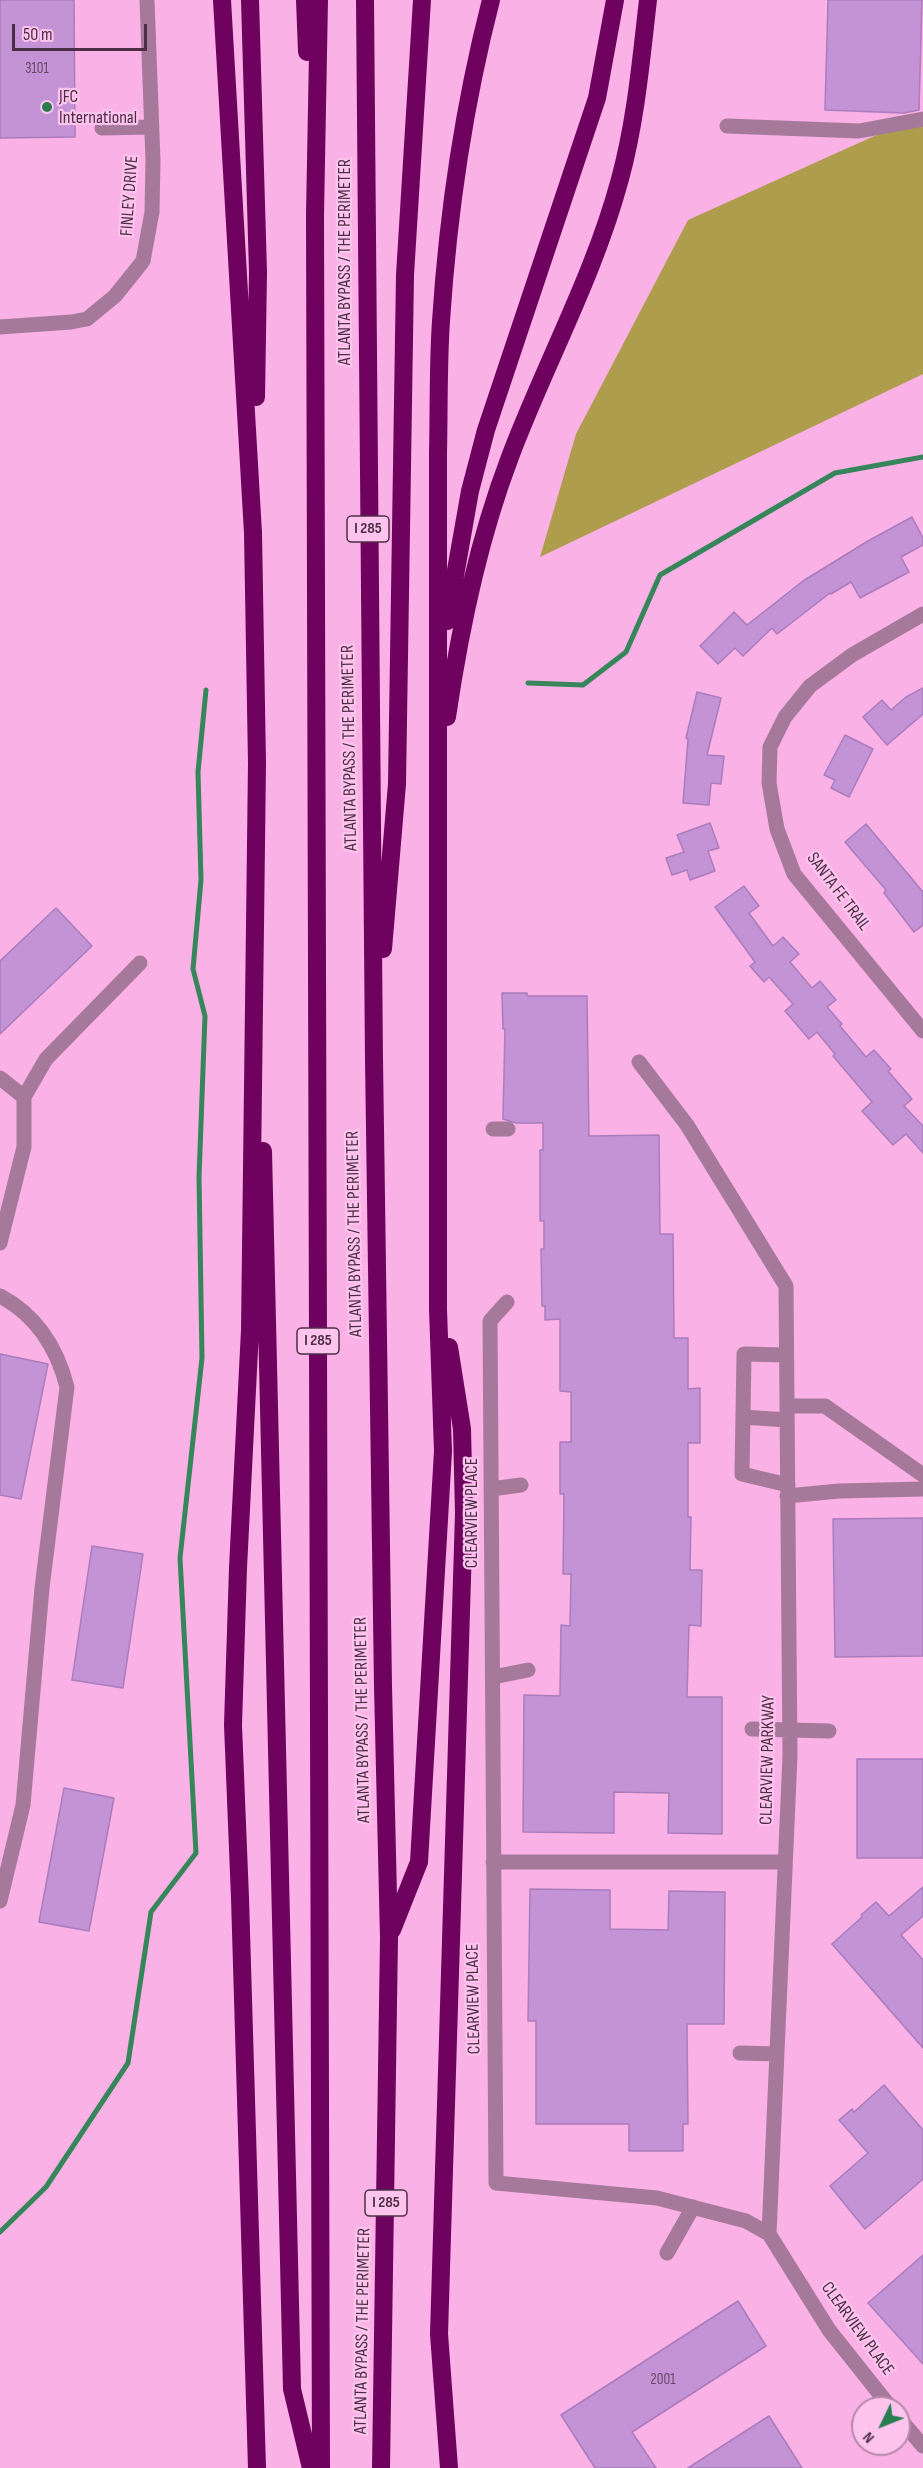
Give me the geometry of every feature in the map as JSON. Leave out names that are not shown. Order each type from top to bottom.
[{"type":"highway","points":[[222,0],[253,532]]},
{"type":"highway","points":[[250,0],[258,272],[253,532],[257,763],[250,1330],[233,1725],[241,1910],[257,2468]]},
{"type":"highway","points":[[305,0],[315,214]]},
{"type":"highway","name":"ATLANTA BYPASS / THE PERIMETER","points":[[319,0],[315,214],[321,2468]]},
{"type":"highway","name":"ATLANTA BYPASS / THE PERIMETER","points":[[365,0],[374,1059],[382,1675],[389,1938],[381,2468]]},
{"type":"highway","points":[[374,1059],[397,784],[405,275],[422,0]]},
{"type":"highway","points":[[389,1938],[419,1862],[442,1451],[438,1309],[438,454],[441,321],[457,163],[479,47],[491,0]]},
{"type":"highway","points":[[438,697],[456,559],[472,481],[489,419],[597,98],[615,0]]},
{"type":"highway","points":[[439,796],[455,667],[479,552],[510,457],[585,282],[619,180],[635,114],[648,0]]},
{"type":"highway","points":[[254,991],[265,1188],[292,2390],[311,2468]]},
{"type":"highway","points":[[438,1309],[449,1348],[462,1429],[464,1514],[439,2334],[449,2468]]},
{"type":"street","name":"FINLEY DRIVE","points":[[0,327],[87,319],[115,296],[143,261],[152,212],[153,161],[147,0]]},
{"type":"street","points":[[727,126],[859,131],[923,119]]},
{"type":"street","points":[[102,128],[151,128]]},
{"type":"street","name":"SANTA FE TRAIL","points":[[923,614],[852,655],[810,686],[785,717],[770,747],[769,783],[777,829],[794,874],[923,1031]]},
{"type":"street","points":[[0,1243],[24,1147],[24,1097],[46,1059],[140,963]]},
{"type":"street","name":"CLEARVIEW PARKWAY","points":[[639,1062],[687,1125],[786,1286],[790,1730],[769,2235]]},
{"type":"street","points":[[0,1078],[24,1097]]},
{"type":"street","points":[[0,1296],[26,1312],[44,1333],[61,1365],[67,1387],[42,1588],[23,1805],[0,1901]]},
{"type":"street","name":"CLEARVIEW PLACE","points":[[507,1302],[490,1321],[496,2184],[657,2198],[746,2221],[769,2235],[829,2330],[881,2396]]},
{"type":"street","points":[[786,1355],[744,1354],[742,1474],[788,1490],[923,1489]]},
{"type":"street","points":[[743,1417],[787,1413],[825,1406],[923,1475]]},
{"type":"street","points":[[491,1489],[522,1485]]},
{"type":"street","points":[[493,1677],[528,1670]]},
{"type":"street","points":[[752,1729],[829,1731]]},
{"type":"street","points":[[493,1862],[785,1862]]},
{"type":"street","points":[[740,2053],[777,2054]]},
{"type":"street","points":[[667,2253],[693,2207]]},
{"type":"street","points":[[911,2432],[923,2446]]},
{"type":"shaded area","points":[[923,114],[923,374],[540,557],[576,434],[688,220]]},
{"type":"building","points":[[0,0],[74,0],[75,137],[0,138]]},
{"type":"building","points":[[828,0],[922,0],[919,110],[904,113],[825,110]]},
{"type":"building","points":[[912,517],[923,538],[923,545],[901,557],[909,572],[860,598],[851,582],[830,593],[777,634],[772,628],[743,656],[735,648],[718,664],[700,646],[734,612],[747,625],[803,581]]},
{"type":"building","points":[[923,688],[923,714],[887,745],[863,717],[882,700],[891,710],[906,697]]},
{"type":"building","points":[[697,692],[721,698],[707,755],[724,756],[721,784],[711,783],[709,805],[683,803],[688,739],[686,738]]},
{"type":"building","points":[[845,735],[873,749],[849,797],[831,788],[835,780],[824,775]]},
{"type":"building","points":[[710,823],[719,848],[708,851],[715,871],[690,880],[687,870],[672,875],[666,858],[684,852],[677,835]]},
{"type":"building","points":[[866,824],[923,892],[923,925],[914,932],[884,893],[886,890],[845,842]]},
{"type":"building","points":[[744,886],[759,906],[749,913],[773,946],[783,937],[799,954],[790,962],[812,988],[820,981],[836,1000],[827,1007],[842,1024],[840,1026],[866,1057],[874,1050],[891,1069],[888,1071],[912,1099],[904,1106],[923,1126],[923,1153],[906,1134],[893,1145],[862,1111],[872,1102],[833,1056],[835,1054],[817,1032],[809,1039],[785,1011],[793,1004],[769,977],[764,982],[750,966],[755,962],[715,907]]},
{"type":"building","points":[[56,908],[92,946],[0,1034],[0,961]]},
{"type":"building","points":[[502,993],[527,993],[527,996],[587,996],[589,1136],[659,1135],[660,1234],[673,1234],[674,1338],[688,1338],[688,1389],[700,1388],[700,1443],[688,1443],[688,1517],[691,1517],[690,1570],[702,1570],[701,1626],[689,1625],[687,1697],[722,1697],[722,1834],[668,1833],[669,1793],[614,1792],[614,1833],[523,1832],[524,1695],[560,1696],[561,1625],[570,1626],[571,1574],[563,1574],[564,1494],[560,1494],[560,1442],[571,1442],[571,1392],[560,1391],[560,1319],[545,1320],[545,1306],[542,1306],[541,1249],[544,1249],[544,1221],[540,1221],[540,1150],[543,1150],[543,1123],[516,1123],[503,1119],[505,1029],[503,1029]]},
{"type":"building","points":[[0,1354],[48,1364],[21,1499],[0,1495]]},
{"type":"building","points":[[923,1518],[923,1656],[835,1657],[833,1519]]},
{"type":"building","points":[[92,1546],[143,1554],[123,1688],[72,1680]]},
{"type":"building","points":[[857,1759],[923,1759],[923,1858],[857,1858]]},
{"type":"building","points":[[64,1788],[114,1798],[89,1931],[39,1922]]},
{"type":"building","points":[[923,1887],[923,1916],[901,1935],[923,1960],[923,2048],[832,1944],[876,1902],[889,1916]]},
{"type":"building","points":[[530,1889],[610,1890],[610,1929],[668,1930],[669,1891],[725,1892],[724,2024],[687,2024],[688,2124],[683,2124],[683,2151],[629,2151],[629,2124],[536,2124],[536,2021],[528,2021]]},
{"type":"building","points":[[884,2085],[923,2130],[923,2179],[865,2229],[830,2186],[868,2153],[839,2120],[852,2109],[854,2112]]},
{"type":"building","points":[[923,2255],[923,2364],[868,2303]]},
{"type":"building","points":[[738,2301],[766,2346],[632,2432],[656,2468],[595,2468],[561,2415]]},
{"type":"building","points":[[769,2416],[802,2468],[688,2468]]},
{"type":"waterway","points":[[528,683],[583,685],[626,652],[660,575],[835,473],[923,457]]},
{"type":"waterway","points":[[0,2232],[46,2187],[128,2063],[151,1912],[196,1853],[180,1558],[202,1358],[199,1177],[205,1016],[193,969],[201,880],[198,772],[206,690]]},
{"type":"place","name":"JFC International","points":[[47,107]]}]
